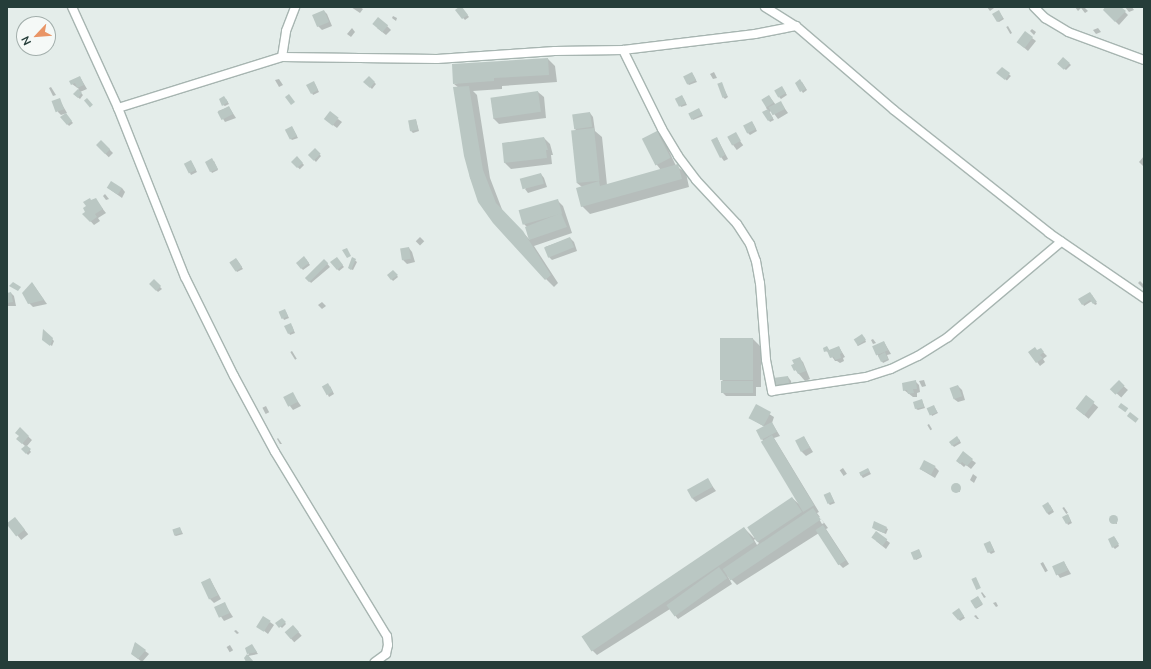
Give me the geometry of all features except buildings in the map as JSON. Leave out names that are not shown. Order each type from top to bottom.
[{"type":"street","points":[[72,7],[118,108],[185,277],[234,376],[275,452],[387,636],[388,645],[386,654],[375,662]]},
{"type":"street","points":[[282,57],[286,31],[295,7]]},
{"type":"street","points":[[765,7],[796,26],[894,110],[1061,242],[1144,298]]},
{"type":"street","points":[[1034,7],[1045,18],[1068,32],[1144,60]]},
{"type":"street","points":[[118,108],[282,57],[437,59],[554,51],[623,50],[755,34],[796,26]]},
{"type":"street","points":[[623,50],[662,129],[678,156],[696,180],[737,224],[750,244],[756,261],[760,283],[766,360],[772,392],[866,376],[891,370],[918,356],[948,336],[1061,242]]}]
